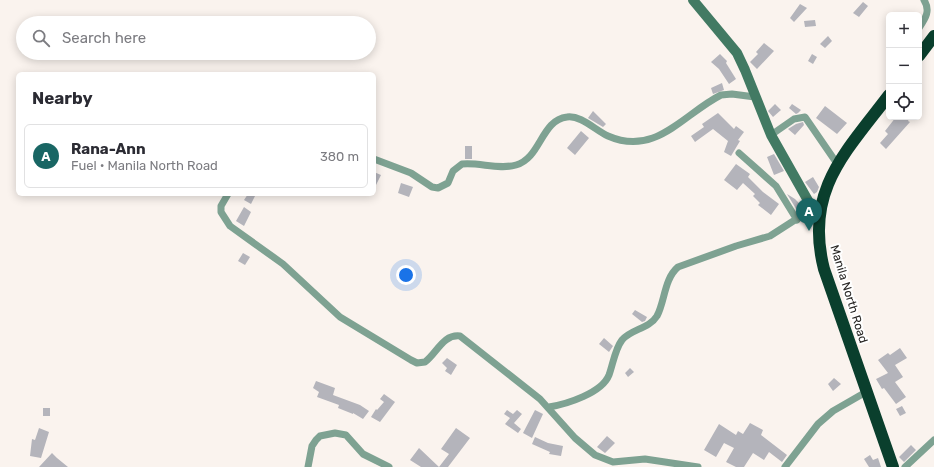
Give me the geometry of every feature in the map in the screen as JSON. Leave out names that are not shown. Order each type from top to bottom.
[{"type":"highway","points":[[922,51],[934,36]]},
{"type":"highway","name":"Manila North Road","points":[[886,100],[829,179],[824,192],[818,220],[820,253],[824,269],[893,467]]},
{"type":"street","points":[[693,0],[737,53],[771,135],[818,220]]},
{"type":"street","points":[[922,23],[928,11],[924,0]]},
{"type":"street","points":[[376,160],[411,173],[432,187],[438,188],[448,183],[453,171],[462,164],[506,166],[524,162],[538,147],[552,124],[566,117],[578,118],[618,140],[638,142],[664,134],[721,95],[732,94],[755,97]]},
{"type":"street","points":[[771,135],[794,119],[805,117],[838,165]]},
{"type":"street","points":[[739,153],[776,186],[797,220]]},
{"type":"street","points":[[227,196],[221,206],[221,212],[230,226],[283,264],[301,279],[330,310],[340,318],[417,363],[425,362],[450,337],[460,336],[549,407],[575,438],[603,464],[645,459],[698,467]]},
{"type":"street","points":[[549,407],[571,402],[591,392],[606,381],[622,340],[636,330],[648,325],[657,316],[669,279],[673,271],[678,267],[736,246],[770,236],[812,209]]},
{"type":"street","points":[[785,467],[818,424],[833,411],[866,392]]},
{"type":"street","points":[[308,467],[312,446],[316,440],[320,436],[335,433],[346,435],[363,454],[389,467]]},
{"type":"street","points":[[904,467],[934,440]]},
{"type":"building","points":[[863,2],[868,6],[859,17],[853,13]]},
{"type":"building","points":[[800,4],[807,8],[794,22],[790,18]]},
{"type":"building","points":[[815,20],[816,26],[805,27],[804,21]]},
{"type":"building","points":[[828,36],[832,41],[825,48],[820,44]]},
{"type":"building","points":[[764,43],[774,51],[757,69],[750,62],[758,54],[756,52]]},
{"type":"building","points":[[720,54],[727,61],[726,63],[736,79],[729,84],[719,69],[711,62]]},
{"type":"building","points":[[812,54],[817,57],[813,64],[808,61]]},
{"type":"building","points":[[722,83],[724,90],[713,94],[711,88]]},
{"type":"building","points":[[775,104],[781,110],[773,117],[768,111]]},
{"type":"building","points":[[792,104],[801,110],[798,113],[796,114],[789,108]]},
{"type":"building","points":[[825,106],[847,123],[837,134],[816,118]]},
{"type":"building","points":[[593,111],[606,124],[603,127],[588,118]]},
{"type":"building","points":[[718,113],[734,129],[736,126],[744,132],[738,140],[740,141],[731,156],[724,152],[728,141],[713,129],[695,142],[691,136],[704,127],[702,124]]},
{"type":"building","points":[[894,120],[908,120],[910,122],[886,149],[880,143],[888,134],[885,131]]},
{"type":"building","points":[[803,122],[804,125],[795,135],[788,129],[796,124]]},
{"type":"building","points":[[581,131],[589,138],[575,155],[567,148]]},
{"type":"building","points":[[465,146],[472,146],[472,159],[465,159]]},
{"type":"building","points":[[774,154],[784,171],[774,175],[767,157]]},
{"type":"building","points":[[736,164],[750,174],[748,177],[763,192],[779,204],[771,215],[758,205],[760,203],[753,196],[755,194],[743,183],[737,190],[724,180]]},
{"type":"building","points":[[376,173],[381,175],[376,185]]},
{"type":"building","points":[[813,177],[819,187],[817,192],[814,194],[805,182]]},
{"type":"building","points":[[401,183],[413,187],[409,197],[398,193]]},
{"type":"building","points":[[787,194],[795,199],[804,208],[798,212]]},
{"type":"building","points":[[247,196],[255,196],[251,204],[244,200]]},
{"type":"building","points":[[244,207],[251,212],[244,226],[236,221]]},
{"type":"building","points":[[243,253],[250,257],[245,265],[238,261]]},
{"type":"building","points":[[635,310],[647,317],[645,321],[642,322],[632,314]]},
{"type":"building","points":[[604,338],[613,346],[609,352],[599,344]]},
{"type":"building","points":[[900,348],[907,358],[895,365],[903,377],[895,382],[906,397],[896,404],[884,388],[882,389],[876,379],[888,373],[878,360],[888,353],[890,355]]},
{"type":"building","points":[[447,358],[457,365],[451,375],[445,371],[447,368],[442,363]]},
{"type":"building","points":[[630,368],[634,372],[628,377],[625,373]]},
{"type":"building","points":[[834,378],[841,384],[833,391],[828,384]]},
{"type":"building","points":[[316,381],[335,388],[333,395],[360,405],[369,411],[363,419],[353,413],[338,408],[339,405],[317,397],[319,392],[313,388]]},
{"type":"building","points":[[384,394],[395,402],[380,422],[371,417],[376,409],[377,410],[384,402],[380,399]]},
{"type":"building","points":[[902,406],[906,413],[900,416],[896,409]]},
{"type":"building","points":[[43,408],[50,408],[50,416],[43,416]]},
{"type":"building","points":[[507,410],[513,414],[517,410],[522,414],[514,423],[521,429],[518,433],[505,424],[510,418],[504,414]]},
{"type":"building","points":[[535,410],[543,414],[532,438],[523,433]]},
{"type":"building","points":[[750,423],[763,430],[761,435],[787,455],[782,462],[769,452],[764,460],[753,453],[744,467],[736,467],[726,462],[734,448],[724,443],[716,457],[704,450],[719,424],[736,435],[738,431],[743,434]]},
{"type":"building","points":[[39,428],[49,432],[41,458],[30,456],[32,439],[35,440]]},
{"type":"building","points":[[456,428],[470,438],[448,467],[439,467],[449,454],[441,449]]},
{"type":"building","points":[[607,436],[615,443],[605,453],[597,447]]},
{"type":"building","points":[[535,437],[548,443],[563,446],[561,456],[549,454],[550,452],[532,444]]},
{"type":"building","points":[[911,445],[916,450],[904,462],[899,457]]},
{"type":"building","points":[[419,448],[439,467],[421,467],[410,460]]},
{"type":"building","points":[[52,453],[57,458],[68,467],[39,467]]},
{"type":"building","points":[[870,455],[873,460],[878,458],[881,467],[869,467],[864,459]]},
{"type":"place","name":"Rana-Ann","points":[[809,231]]}]
